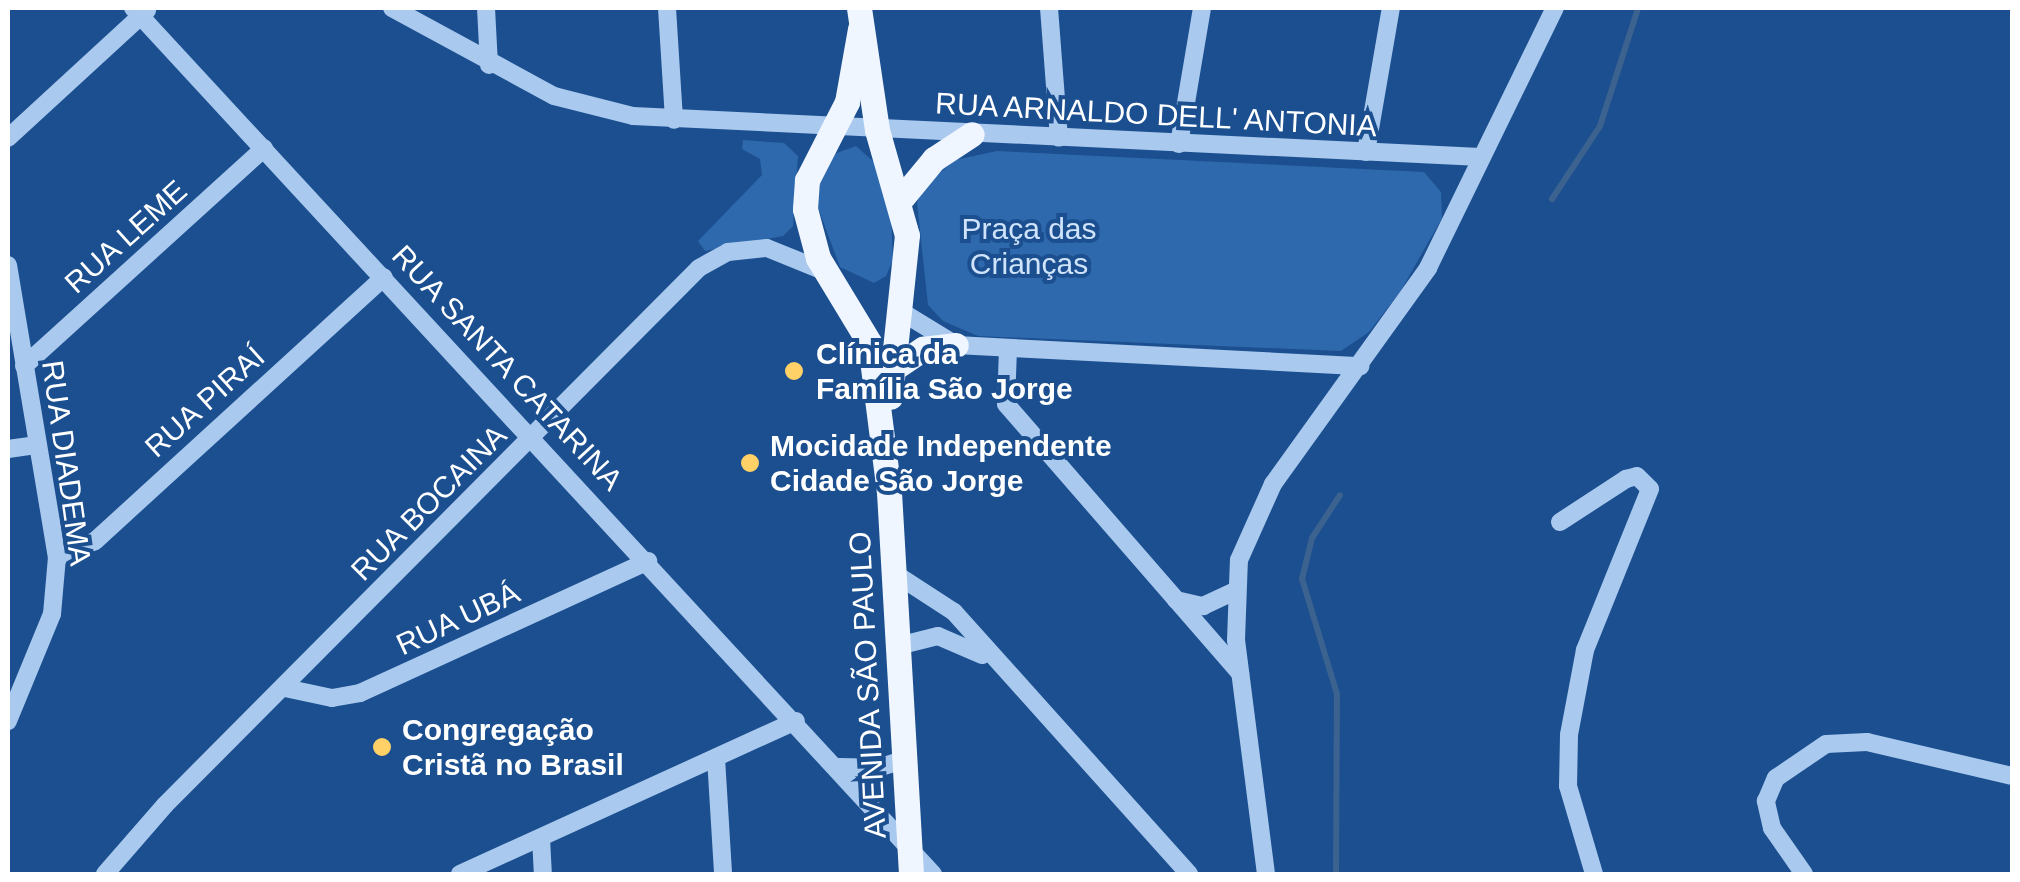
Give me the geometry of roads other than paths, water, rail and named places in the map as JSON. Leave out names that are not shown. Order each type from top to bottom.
[{"type":"main road","name":"AVENIDA SÃO PAULO","points":[[860,18],[847,102],[830,128],[804,193],[807,226],[831,279],[870,344],[889,492],[911,862]]},
{"type":"main road","name":"AVENIDA SÃO PAULO","points":[[860,18],[877,130],[901,199],[907,252],[890,371],[889,492]]},
{"type":"main road","points":[[901,199],[934,158],[972,134]]},
{"type":"main road","points":[[831,279],[897,309]]},
{"type":"main road","points":[[890,371],[923,348],[956,345]]},
{"type":"street","name":"RUA ARNALDO DELL' ANTONIA","points":[[392,8],[489,65],[554,96],[674,120],[1480,157]]},
{"type":"street","points":[[486,8],[489,65]]},
{"type":"street","points":[[667,8],[674,120]]},
{"type":"street","points":[[1049,8],[1058,138]]},
{"type":"street","points":[[1180,144],[1202,8]]},
{"type":"street","points":[[1366,152],[1391,8]]},
{"type":"street","points":[[1266,874],[1241,674],[1235,591],[1239,560],[1273,484],[1428,268],[1555,8]]},
{"type":"street","points":[[8,138],[141,10]]},
{"type":"street","name":"RUA SANTA CATARINA","points":[[141,10],[264,148],[839,767],[911,862],[933,874]]},
{"type":"street","name":"RUA LEME","points":[[24,366],[264,148]]},
{"type":"street","name":"RUA BOCAINA","points":[[104,874],[164,805],[713,259],[766,248],[831,279]]},
{"type":"street","name":"RUA DIADEMA","points":[[8,265],[57,557],[52,614],[8,720]]},
{"type":"street","name":"RUA PIRAÍ","points":[[57,557],[96,540],[384,277]]},
{"type":"street","points":[[897,309],[956,345],[1360,366]]},
{"type":"street","points":[[1008,348],[1006,404],[1241,674]]},
{"type":"street","points":[[8,450],[36,446]]},
{"type":"street","points":[[1560,522],[1626,479],[1637,476],[1650,489],[1585,650],[1569,735],[1568,786],[1594,874]]},
{"type":"street","name":"RUA UBÁ","points":[[285,688],[332,698],[360,693],[648,562]]},
{"type":"street","points":[[894,573],[954,612],[995,664],[1189,874]]},
{"type":"street","points":[[1175,600],[1203,606],[1235,591]]},
{"type":"street","points":[[898,646],[926,637],[950,638],[995,664]]},
{"type":"street","points":[[460,874],[796,721]]},
{"type":"street","points":[[1804,874],[1772,828],[1766,802],[1776,778],[1826,744],[1867,742],[2012,776]]},
{"type":"street","points":[[716,758],[724,874]]},
{"type":"street","points":[[839,767],[878,768],[905,759]]},
{"type":"street","points":[[541,838],[544,874]]},
{"type":"waterway","points":[[1552,199],[1600,126],[1638,8]]},
{"type":"waterway","points":[[1336,874],[1337,694],[1302,579],[1312,538],[1340,495]]},
{"type":"place","name":"Clínica da Família São Jorge","points":[[794,371]]},
{"type":"place","name":"Mocidade Independente Cidade São Jorge","points":[[750,463]]},
{"type":"place","name":"Congregação Cristã no Brasil","points":[[382,747]]},
{"type":"park label","name":"Praça das Crianças","points":[[1029,246]]}]
